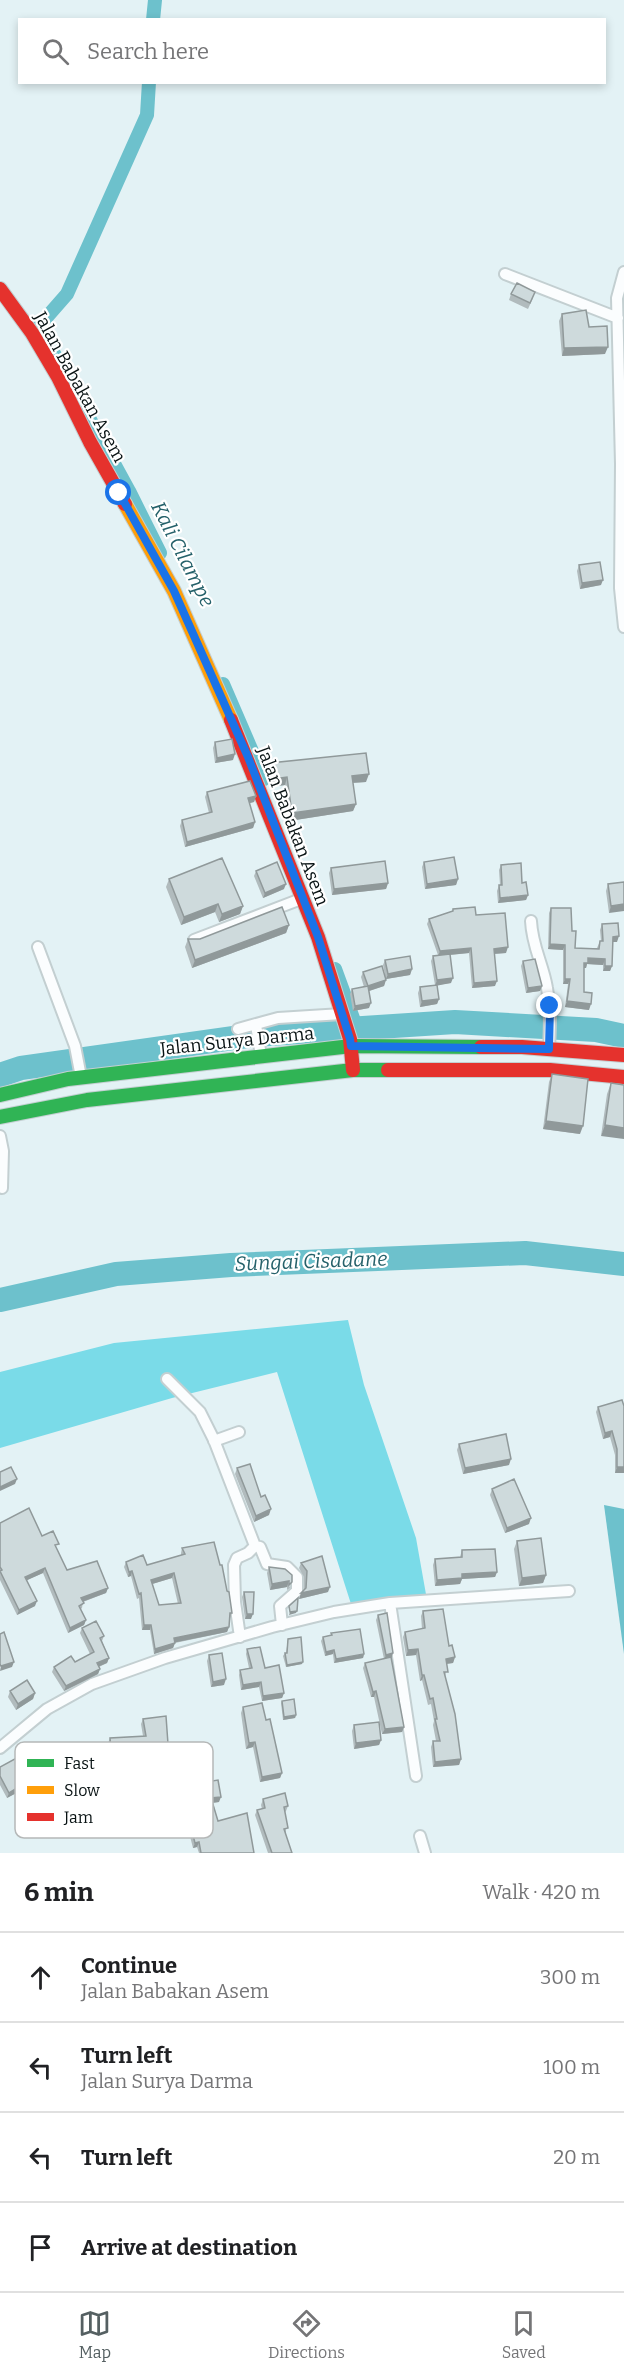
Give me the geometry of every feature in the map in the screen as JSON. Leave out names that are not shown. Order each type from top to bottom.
[{"type":"main road","name":"Jalan Babakan Asem","points":[[0,289],[32,333],[58,377],[90,442],[174,591],[248,757],[318,937],[343,1015],[350,1042],[353,1070]]},
{"type":"main road","name":"Jalan Surya Darma","points":[[0,1095],[81,1074],[350,1042],[549,1046],[624,1055]]},
{"type":"main road","points":[[0,1117],[87,1100],[353,1070],[550,1070],[624,1077]]},
{"type":"street","points":[[624,272],[617,298],[621,607],[624,627]]},
{"type":"street","points":[[506,274],[618,318]]},
{"type":"street","points":[[194,940],[302,899]]},
{"type":"street","points":[[531,921],[535,951],[547,987],[551,1022],[549,1046]]},
{"type":"street","points":[[38,947],[75,1046],[81,1074]]},
{"type":"street","points":[[238,1029],[256,1027],[278,1018],[343,1015]]},
{"type":"street","points":[[256,1027],[260,1052]]},
{"type":"street","points":[[0,1136],[3,1151],[2,1188]]},
{"type":"street","points":[[167,1378],[200,1412],[214,1441],[255,1546],[260,1547],[267,1564],[287,1566],[297,1577],[297,1591],[280,1606],[282,1625]]},
{"type":"street","points":[[214,1441],[239,1432]]},
{"type":"street","points":[[240,1637],[235,1602],[234,1565],[237,1558],[248,1553],[255,1546]]},
{"type":"street","points":[[0,1748],[47,1709],[92,1684],[165,1658],[282,1625],[334,1612],[390,1603],[569,1591]]},
{"type":"street","points":[[390,1603],[416,1776]]},
{"type":"street","points":[[420,1836],[425,1853]]},
{"type":"shaded area","points":[[348,1320],[364,1385],[416,1538],[427,1600],[351,1604],[277,1372],[172,1398],[0,1448],[0,1372],[114,1343]]},
{"type":"shaded area","points":[[604,1505],[624,1509],[624,1654]]},
{"type":"building","points":[[517,283],[535,292],[530,303],[511,294]]},
{"type":"building","points":[[586,310],[589,327],[607,326],[608,347],[564,348],[562,314]]},
{"type":"building","points":[[600,562],[603,580],[582,583],[579,565]]},
{"type":"building","points":[[232,739],[235,754],[217,758],[215,742]]},
{"type":"building","points":[[366,753],[369,774],[352,776],[356,804],[292,813],[287,777],[273,779],[270,763]]},
{"type":"building","points":[[250,781],[256,796],[248,798],[255,822],[187,842],[182,820],[212,812],[207,792]]},
{"type":"building","points":[[454,857],[458,879],[427,884],[424,862]]},
{"type":"building","points":[[222,858],[243,906],[222,914],[218,904],[184,917],[169,879]]},
{"type":"building","points":[[385,861],[388,883],[334,889],[331,868]]},
{"type":"building","points":[[277,862],[286,884],[265,893],[256,871]]},
{"type":"building","points":[[521,863],[522,883],[526,882],[528,895],[500,898],[501,865]]},
{"type":"building","points":[[624,882],[624,904],[611,906],[608,884]]},
{"type":"building","points":[[282,907],[289,925],[195,960],[188,939],[200,939]]},
{"type":"building","points":[[475,907],[476,915],[505,913],[508,947],[494,949],[497,981],[474,983],[471,948],[440,951],[429,919],[453,911],[453,909]]},
{"type":"building","points":[[551,908],[571,908],[572,931],[576,931],[575,948],[599,949],[600,941],[603,941],[602,924],[618,923],[619,936],[613,937],[612,966],[605,966],[605,959],[588,958],[588,963],[584,963],[584,992],[592,993],[591,1004],[567,1001],[570,979],[565,979],[565,945],[550,944]]},
{"type":"building","points":[[450,954],[453,978],[437,980],[433,956]]},
{"type":"building","points":[[410,956],[412,969],[388,974],[385,960]]},
{"type":"building","points":[[535,959],[542,986],[528,988],[523,961]]},
{"type":"building","points":[[382,966],[386,980],[368,986],[363,972]]},
{"type":"building","points":[[437,985],[439,999],[422,1001],[420,987]]},
{"type":"building","points":[[368,986],[371,1003],[355,1006],[352,989]]},
{"type":"building","points":[[552,1074],[588,1079],[583,1126],[546,1121]]},
{"type":"building","points":[[611,1083],[624,1085],[624,1128],[605,1125]]},
{"type":"building","points":[[622,1400],[624,1406],[624,1467],[617,1467],[617,1449],[612,1431],[605,1433],[598,1407]]},
{"type":"building","points":[[506,1434],[511,1459],[465,1468],[459,1444]]},
{"type":"building","points":[[250,1464],[261,1497],[265,1495],[271,1509],[256,1516],[237,1468]]},
{"type":"building","points":[[11,1467],[17,1479],[0,1487],[0,1472]]},
{"type":"building","points":[[514,1479],[531,1518],[507,1528],[492,1489]]},
{"type":"building","points":[[29,1508],[42,1536],[53,1531],[59,1544],[55,1545],[67,1570],[97,1561],[108,1588],[81,1598],[84,1603],[79,1606],[86,1620],[70,1628],[45,1568],[25,1577],[37,1601],[19,1610],[0,1571],[2,1570],[0,1567],[0,1523]]},
{"type":"building","points":[[541,1538],[546,1575],[522,1578],[517,1541]]},
{"type":"building","points":[[214,1542],[229,1592],[232,1613],[230,1613],[229,1627],[174,1638],[175,1643],[155,1649],[151,1625],[144,1625],[141,1593],[139,1594],[132,1571],[129,1572],[126,1562],[143,1555],[147,1565],[185,1554],[182,1548]],"holes":[[[174,1573],[181,1603],[159,1605],[151,1580]]]},
{"type":"building","points":[[495,1549],[497,1572],[462,1574],[462,1578],[437,1580],[435,1559],[462,1557],[462,1550]]},
{"type":"building","points":[[322,1556],[330,1587],[301,1593],[306,1588],[307,1571],[301,1563]]},
{"type":"building","points":[[269,1567],[285,1569],[292,1575],[292,1582],[289,1585],[289,1581],[272,1584]]},
{"type":"building","points":[[244,1592],[254,1592],[253,1614],[247,1614]]},
{"type":"building","points":[[298,1598],[297,1611],[290,1612],[289,1606]]},
{"type":"building","points":[[443,1609],[449,1646],[452,1645],[455,1657],[446,1659],[448,1672],[444,1672],[455,1714],[461,1759],[435,1762],[433,1741],[440,1741],[433,1698],[430,1699],[424,1675],[422,1675],[418,1649],[408,1650],[405,1632],[425,1628],[423,1611]]},
{"type":"building","points":[[387,1613],[393,1653],[386,1655],[378,1615]]},
{"type":"building","points":[[96,1621],[104,1636],[100,1638],[109,1658],[97,1663],[100,1669],[66,1686],[54,1667],[71,1656],[75,1662],[94,1652],[82,1628]]},
{"type":"building","points":[[360,1629],[364,1654],[336,1659],[334,1650],[326,1652],[323,1637],[332,1635],[331,1633]]},
{"type":"building","points":[[4,1632],[14,1662],[1,1666],[0,1634]]},
{"type":"building","points":[[301,1637],[303,1662],[287,1665],[285,1653],[287,1653],[288,1639]]},
{"type":"building","points":[[260,1647],[265,1668],[279,1665],[284,1693],[263,1696],[261,1682],[243,1685],[240,1670],[252,1668],[247,1649]]},
{"type":"building","points":[[222,1653],[226,1679],[213,1682],[209,1655]]},
{"type":"building","points":[[391,1657],[404,1727],[385,1729],[376,1691],[373,1692],[365,1663]]},
{"type":"building","points":[[27,1680],[35,1693],[18,1704],[10,1691]]},
{"type":"building","points":[[294,1699],[296,1715],[284,1717],[282,1701]]},
{"type":"building","points":[[262,1703],[266,1720],[270,1719],[282,1773],[262,1777],[255,1742],[249,1743],[243,1707]]},
{"type":"building","points":[[166,1716],[168,1742],[110,1742],[110,1738],[146,1736],[143,1719]]},
{"type":"building","points":[[379,1722],[381,1740],[356,1743],[354,1725]]},
{"type":"building","points":[[15,1759],[15,1789],[9,1793],[0,1776],[0,1767]]},
{"type":"building","points":[[218,1780],[221,1797],[213,1798],[213,1781]]},
{"type":"building","points":[[285,1793],[288,1806],[284,1807],[288,1828],[284,1829],[292,1853],[272,1853],[257,1810],[265,1808],[263,1799]]},
{"type":"building","points":[[213,1805],[218,1821],[247,1813],[254,1853],[201,1853],[199,1842],[195,1843],[194,1838],[213,1838]]},
{"type":"waterway","name":"Kali Cilampe","points":[[153,18],[155,0]]},
{"type":"waterway","name":"Kali Cilampe","points":[[149,84],[147,115],[67,294],[39,326],[129,491],[160,553]]},
{"type":"waterway","name":"Kali Cilampe","points":[[223,684],[264,779]]},
{"type":"waterway","name":"Kali Cilampe","points":[[335,969],[357,1029]]},
{"type":"waterway","points":[[0,1075],[21,1068],[255,1035],[455,1022],[596,1030],[624,1036]]},
{"type":"waterway","name":"Sungai Cisadane","points":[[0,1300],[116,1274],[231,1265],[525,1253],[624,1264]]},
{"type":"traffic: fast","points":[[0,1095],[68,1079],[351,1046],[481,1047]]},
{"type":"traffic: fast","points":[[0,1117],[87,1100],[353,1070],[388,1070]]},
{"type":"traffic: slow","points":[[125,504],[174,591],[231,720]]},
{"type":"traffic: jam","points":[[0,289],[32,333],[58,377],[90,442],[125,504]]},
{"type":"traffic: jam","points":[[231,720],[318,937],[350,1039],[353,1070]]},
{"type":"traffic: jam","points":[[481,1047],[522,1047],[624,1055]]},
{"type":"traffic: jam","points":[[388,1070],[550,1070],[624,1077]]},
{"type":"route","points":[[119,493],[174,591],[248,757],[318,937],[351,1046],[549,1049],[550,1006]]}]
